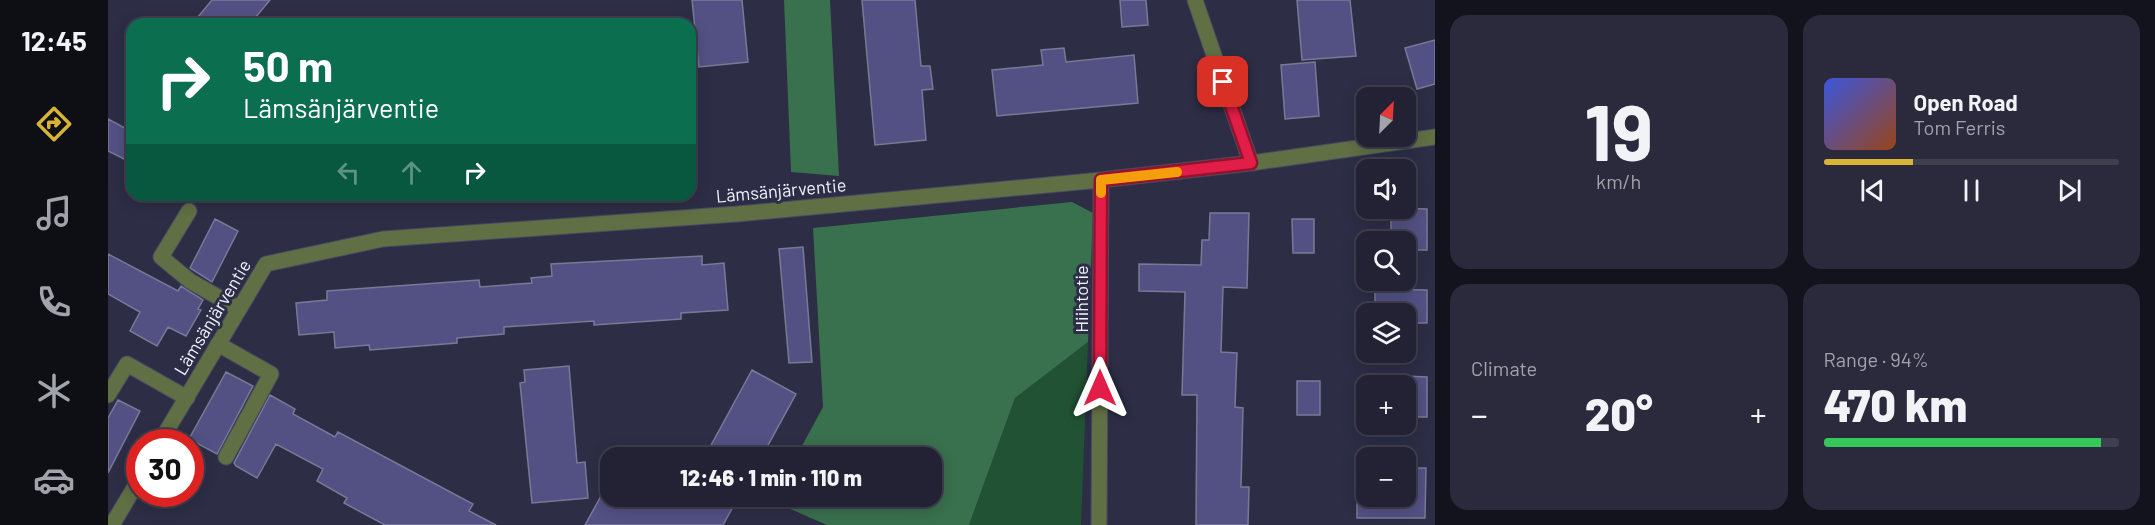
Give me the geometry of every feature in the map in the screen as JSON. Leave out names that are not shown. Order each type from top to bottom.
[{"type":"street","points":[[1195,0],[1251,163]]},
{"type":"street","name":"Lämsänjärventie","points":[[168,429],[266,264],[383,239],[737,214],[1101,180],[1251,163],[1435,136]]},
{"type":"street","name":"Hiihtotie","points":[[1099,525],[1101,180]]},
{"type":"street","points":[[189,211],[161,257],[190,281],[239,309]]},
{"type":"street","points":[[218,344],[271,374],[226,457]]},
{"type":"street","points":[[108,395],[127,364],[187,398]]},
{"type":"street","points":[[112,525],[126,502]]},
{"type":"green space","points":[[784,0],[830,0],[839,176],[791,172]]},
{"type":"green space","points":[[1072,202],[1093,213],[1088,342],[1015,398],[969,525],[827,525],[786,507],[942,507],[942,447],[801,447],[823,407],[813,228]]},
{"type":"green space","points":[[1088,342],[1081,525],[969,525],[1015,398]]},
{"type":"building","points":[[212,0],[270,0],[255,18],[197,18]]},
{"type":"building","points":[[692,0],[742,0],[748,62],[699,67],[696,18],[694,18]]},
{"type":"building","points":[[862,0],[915,0],[921,66],[930,66],[933,89],[922,90],[926,140],[875,145]]},
{"type":"building","points":[[1120,0],[1146,0],[1148,25],[1122,27]]},
{"type":"building","points":[[1297,0],[1350,0],[1356,56],[1302,60]]},
{"type":"building","points":[[1435,40],[1435,84],[1417,89],[1405,48]]},
{"type":"building","points":[[1064,48],[1066,62],[1134,55],[1138,103],[997,116],[992,70],[1043,65],[1041,50]]},
{"type":"building","points":[[1315,62],[1319,116],[1285,119],[1281,65]]},
{"type":"building","points":[[108,119],[126,129],[126,160],[108,151]]},
{"type":"building","points":[[1416,209],[1427,209],[1427,250],[1416,250],[1416,231],[1391,231],[1391,219],[1416,219]]},
{"type":"building","points":[[1210,213],[1249,213],[1247,288],[1223,287],[1221,352],[1237,353],[1235,407],[1243,408],[1241,487],[1249,487],[1248,525],[1196,525],[1197,395],[1182,395],[1185,292],[1139,291],[1139,264],[1201,265],[1202,240],[1209,240]]},
{"type":"building","points":[[215,219],[238,231],[212,282],[190,268]]},
{"type":"building","points":[[1292,219],[1314,219],[1314,253],[1293,253]]},
{"type":"building","points":[[803,247],[812,362],[789,363],[779,249]]},
{"type":"building","points":[[108,254],[178,291],[181,286],[203,300],[198,309],[201,310],[186,336],[168,327],[157,346],[130,331],[140,312],[108,294]]},
{"type":"building","points":[[702,256],[702,265],[724,263],[728,310],[681,313],[681,319],[594,325],[594,321],[504,327],[504,334],[457,338],[457,343],[370,350],[369,345],[335,348],[334,332],[299,335],[296,303],[327,300],[327,291],[479,280],[480,287],[532,283],[531,278],[552,276],[551,264]]},
{"type":"building","points":[[1427,290],[1427,323],[1416,323],[1416,303],[1375,303],[1375,291]]},
{"type":"building","points":[[569,366],[577,463],[585,462],[588,498],[532,503],[520,383],[525,382],[524,370]]},
{"type":"building","points":[[752,370],[796,394],[767,447],[710,447]]},
{"type":"building","points":[[226,372],[253,386],[217,454],[204,447],[204,429],[195,429]]},
{"type":"building","points":[[1416,376],[1427,377],[1427,417],[1416,417]]},
{"type":"building","points":[[1297,381],[1320,381],[1320,415],[1297,415]]},
{"type":"building","points":[[270,395],[295,409],[293,414],[335,437],[338,432],[473,504],[469,511],[496,525],[385,525],[344,503],[347,498],[317,481],[323,469],[276,444],[257,478],[236,466],[234,463]]},
{"type":"building","points":[[118,400],[140,411],[131,429],[126,429],[126,438],[108,473],[108,418]]},
{"type":"building","points":[[1416,468],[1426,468],[1425,518],[1357,518],[1357,507],[1416,507]]},
{"type":"building","points":[[600,498],[600,507],[733,507],[723,525],[585,525]]},
{"type":"slow traffic","points":[[1101,193],[1101,180],[1177,172]]},
{"type":"route","points":[[1100,388],[1101,180],[1251,163],[1223,82]]}]
